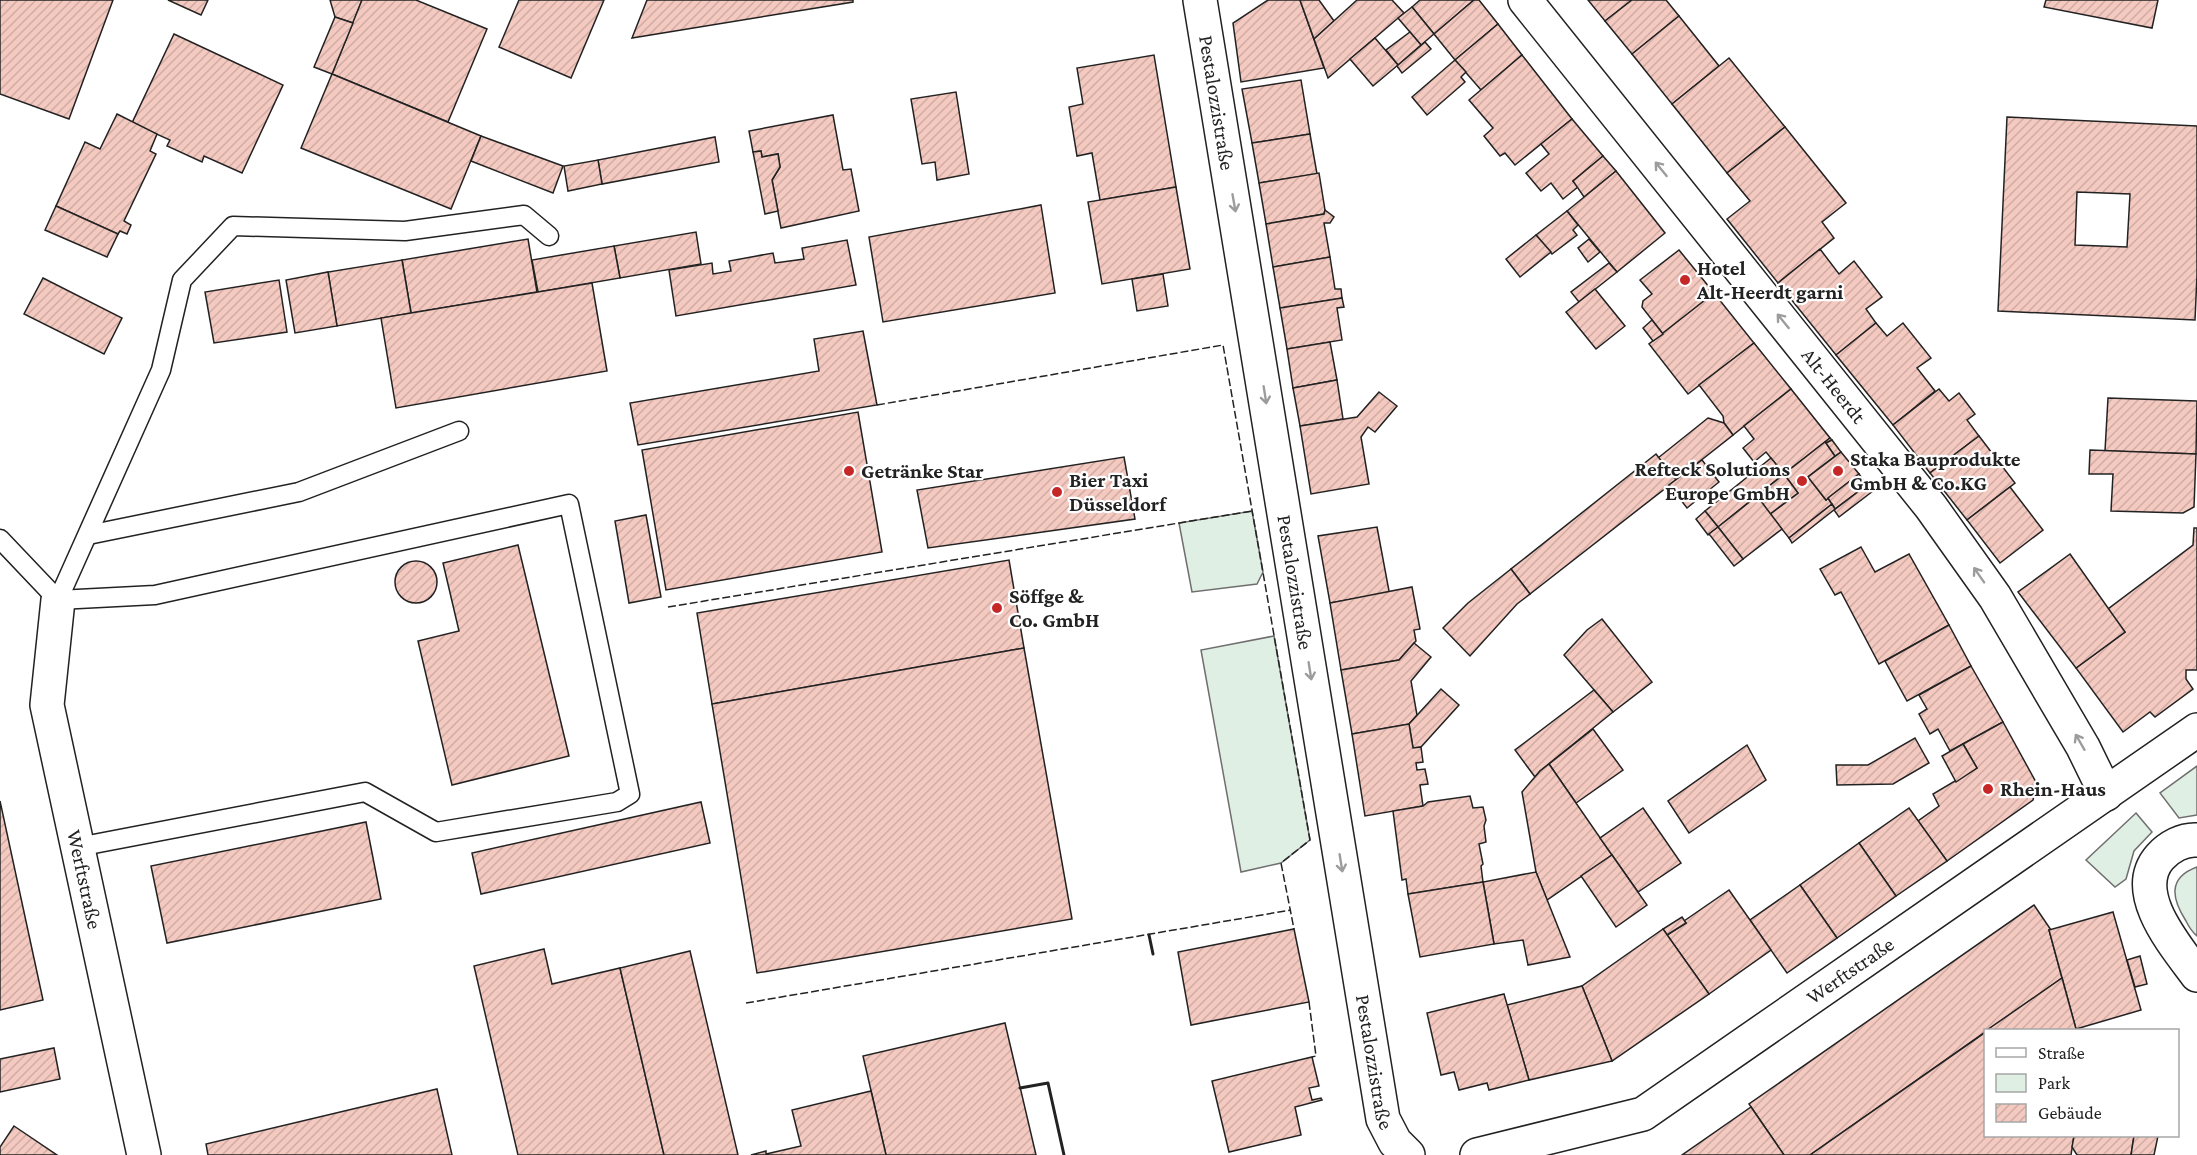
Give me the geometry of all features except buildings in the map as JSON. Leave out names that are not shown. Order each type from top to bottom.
[{"type":"street","name":"Pestalozzistraße","points":[[1200,0],[1383,1119],[1395,1142],[1408,1155]]},
{"type":"street","name":"Alt-Heerdt","points":[[1525,0],[1931,507],[1995,597],[2083,747],[2106,794]]},
{"type":"street","name":"Werftstraße","points":[[58,600],[47,705],[144,1155]]},
{"type":"street","name":"Werftstraße","points":[[1477,1155],[1643,1114],[2197,730]]},
{"type":"street","points":[[2197,840],[2180,842],[2164,852],[2153,865],[2148,888],[2154,910],[2197,975]]},
{"type":"lane","points":[[58,600],[161,370],[182,280],[233,226],[405,231],[524,215],[549,236]]},
{"type":"lane","points":[[88,535],[299,492],[459,431]]},
{"type":"lane","points":[[0,539],[58,600],[155,595],[569,504],[630,794],[616,802],[436,832],[365,792],[78,847]]},
{"type":"green space","points":[[1252,511],[1263,572],[1257,584],[1192,592],[1179,523]]},
{"type":"green space","points":[[1274,636],[1310,840],[1281,863],[1241,872],[1201,650]]},
{"type":"green space","points":[[2197,766],[2197,815],[2179,818],[2160,793]]},
{"type":"green space","points":[[2136,813],[2152,832],[2134,851],[2126,879],[2115,887],[2086,860]]},
{"type":"green space","points":[[2197,867],[2197,936],[2181,913],[2175,890],[2181,877]]},
{"type":"fence","points":[[877,405],[1223,345],[1310,840],[1281,863],[1294,929]]},
{"type":"fence","points":[[668,607],[1252,511]]},
{"type":"fence","points":[[746,1003],[1291,910]]},
{"type":"fence","points":[[1309,1002],[1316,1056],[1312,1057]]},
{"type":"wall","points":[[1149,935],[1153,954]]},
{"type":"wall","points":[[1020,1088],[1048,1083],[1064,1155]]},
{"type":"place","name":"Hotel Alt-Heerdt garni","points":[[1685,280]]},
{"type":"place","name":"Getränke Star","points":[[849,471]]},
{"type":"place","name":"Staka Bauprodukte GmbH & Co.KG","points":[[1838,471]]},
{"type":"place","name":"Refteck Solutions Europe GmbH","points":[[1802,481]]},
{"type":"place","name":"Bier Taxi Düsseldorf","points":[[1057,492]]},
{"type":"place","name":"Söffge & Co. GmbH","points":[[997,608]]},
{"type":"place","name":"Rhein-Haus","points":[[1988,789]]}]
